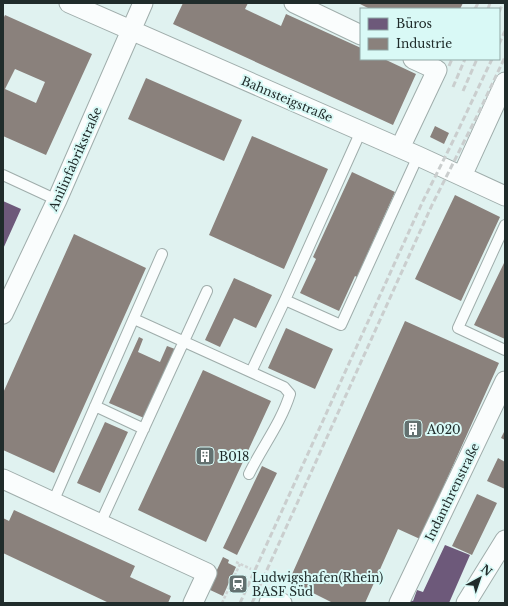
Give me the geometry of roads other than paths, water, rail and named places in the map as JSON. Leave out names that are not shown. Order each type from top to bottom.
[{"type":"street","name":"Bahnsteigstraße","points":[[69,3],[400,148],[505,196]]},
{"type":"street","name":"Anilinfabrikstraße","points":[[3,314],[57,200],[143,3]]},
{"type":"street","points":[[294,3],[360,35]]},
{"type":"street","points":[[400,148],[437,70],[415,60]]},
{"type":"street","points":[[462,176],[505,82]]},
{"type":"street","name":"Indanthrenstraße","points":[[399,603],[505,381]]},
{"type":"street","points":[[3,479],[207,573],[193,603]]},
{"type":"street","points":[[466,603],[505,540]]},
{"type":"street","points":[[269,603],[271,598],[282,603]]},
{"type":"lane","points":[[251,372],[361,131]]},
{"type":"lane","points":[[285,300],[341,325],[418,156]]},
{"type":"lane","points":[[3,175],[57,200]]},
{"type":"lane","points":[[505,225],[458,328],[505,350]]},
{"type":"lane","points":[[53,502],[162,254]]},
{"type":"lane","points":[[100,524],[207,291]]},
{"type":"lane","points":[[134,319],[284,387],[290,394],[285,409],[257,457],[249,474]]},
{"type":"lane","points":[[95,406],[144,429]]},
{"type":"railway","points":[[476,8],[478,3]]},
{"type":"railway","points":[[488,8],[490,3]]},
{"type":"railway","points":[[500,10],[503,3]]},
{"type":"railway","points":[[500,42],[505,31]]},
{"type":"railway","points":[[252,603],[432,205],[505,57]]},
{"type":"railway","points":[[449,66],[452,60]]},
{"type":"railway","points":[[453,87],[465,60]]},
{"type":"railway","points":[[463,91],[477,60]]},
{"type":"railway","points":[[240,603],[422,203],[492,60]]},
{"type":"place","name":"A020","points":[[413,429]]},
{"type":"place","name":"B018","points":[[205,456]]},
{"type":"place","name":"Ludwigshafen(Rhein) BASF Süd","points":[[238,584]]}]
